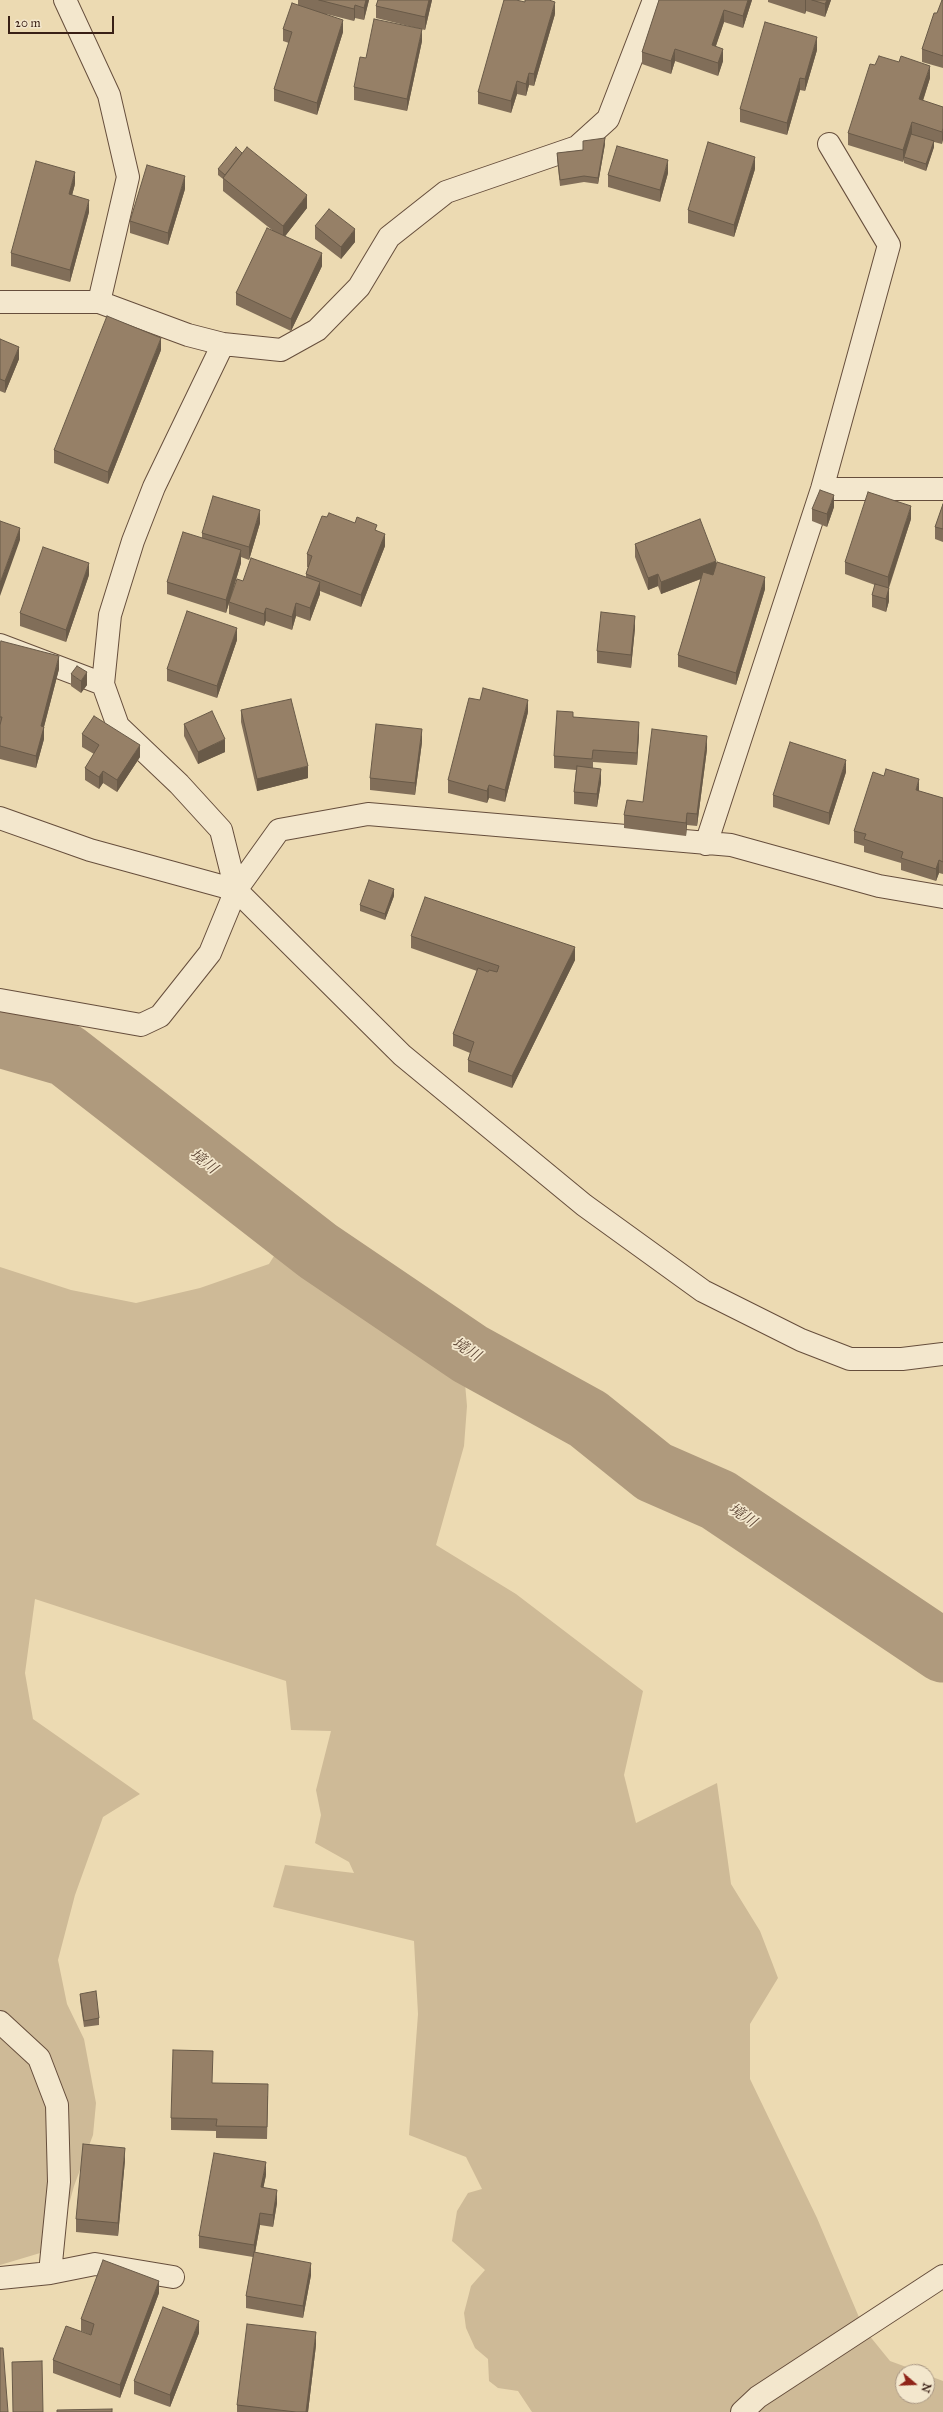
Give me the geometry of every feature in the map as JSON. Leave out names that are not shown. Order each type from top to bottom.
[{"type":"street","points":[[65,0],[109,95],[128,177],[99,302]]},
{"type":"street","points":[[0,302],[99,302],[188,335],[222,344],[281,350],[318,330],[359,287],[389,237],[446,192],[577,147],[608,119],[654,0]]},
{"type":"street","points":[[706,844],[822,489],[890,246],[829,144]]},
{"type":"street","points":[[222,344],[154,487],[133,541],[110,615],[103,684],[118,726],[180,784],[221,830],[236,890]]},
{"type":"street","points":[[822,489],[943,489]]},
{"type":"street","points":[[0,645],[103,684]]},
{"type":"street","points":[[0,1000],[141,1025],[160,1016],[210,953],[236,890],[279,830],[368,814],[731,845],[879,886],[943,897]]},
{"type":"street","points":[[0,818],[90,850],[236,890],[402,1055],[584,1205],[703,1291],[801,1340],[850,1358],[902,1359],[943,1354]]},
{"type":"street","points":[[0,2022],[39,2058],[57,2105],[59,2182],[50,2273]]},
{"type":"street","points":[[0,2278],[50,2273],[95,2264],[173,2277]]},
{"type":"street","points":[[742,2412],[758,2397],[943,2276]]},
{"type":"shaded area","points":[[286,1237],[330,1269],[401,1312],[446,1352],[464,1372],[467,1406],[464,1446],[436,1545],[516,1594],[643,1691],[624,1775],[636,1823],[717,1783],[731,1884],[760,1931],[778,1978],[750,2024],[750,2079],[817,2218],[864,2329],[890,2361],[898,2364],[895,2364],[895,2404],[935,2404],[935,2378],[943,2381],[943,2412],[532,2412],[518,2391],[498,2388],[489,2381],[488,2359],[475,2348],[466,2328],[464,2313],[471,2286],[485,2270],[452,2241],[457,2211],[468,2193],[482,2189],[466,2157],[409,2135],[418,2014],[414,1941],[273,1907],[285,1865],[354,1873],[349,1862],[315,1843],[321,1815],[316,1790],[331,1731],[291,1730],[286,1681],[35,1599],[25,1673],[33,1719],[140,1794],[103,1817],[75,1895],[58,1960],[67,2004],[84,2039],[96,2103],[93,2135],[74,2186],[57,2248],[0,2265],[0,1267],[71,1290],[136,1303],[200,1288],[269,1264]]},
{"type":"building","points":[[319,0],[366,0],[364,8],[355,5],[354,9]]},
{"type":"building","points":[[378,0],[429,0],[425,17],[376,6]]},
{"type":"building","points":[[504,0],[525,2],[525,0],[549,0],[555,2],[534,74],[529,73],[526,84],[517,81],[511,101],[478,92]]},
{"type":"building","points":[[659,0],[748,0],[743,16],[724,10],[712,45],[723,49],[718,63],[675,49],[671,61],[642,52]]},
{"type":"building","points":[[812,0],[827,0],[825,4]]},
{"type":"building","points":[[942,0],[943,56],[922,49],[934,13],[937,13]]},
{"type":"building","points":[[292,3],[343,20],[317,103],[274,89],[292,32],[283,29]]},
{"type":"building","points":[[374,19],[422,29],[407,99],[354,87],[360,57],[366,58]]},
{"type":"building","points":[[765,22],[817,37],[805,79],[800,78],[787,123],[740,109]]},
{"type":"building","points":[[879,56],[899,62],[901,56],[930,66],[919,99],[943,107],[942,132],[912,122],[903,150],[848,133],[870,64],[875,65]]},
{"type":"building","points":[[911,134],[934,141],[926,164],[904,157]]},
{"type":"building","points":[[605,138],[598,178],[584,176],[560,180],[557,153],[583,150],[583,141]]},
{"type":"building","points":[[708,142],[755,157],[734,225],[688,210]]},
{"type":"building","points":[[617,146],[668,160],[660,190],[608,175]]},
{"type":"building","points":[[236,147],[242,153],[225,175],[218,169]]},
{"type":"building","points":[[247,147],[307,195],[283,226],[223,178]]},
{"type":"building","points":[[36,161],[75,172],[69,194],[89,200],[70,270],[11,253]]},
{"type":"building","points":[[147,165],[185,176],[168,233],[130,221]]},
{"type":"building","points":[[329,209],[355,229],[341,247],[315,226]]},
{"type":"building","points":[[267,228],[322,253],[291,319],[236,293]]},
{"type":"building","points":[[107,316],[161,338],[108,472],[54,450]]},
{"type":"building","points":[[0,339],[19,347],[5,381],[0,379]]},
{"type":"building","points":[[820,490],[834,495],[827,514],[812,509]]},
{"type":"building","points":[[868,492],[911,506],[888,577],[845,562]]},
{"type":"building","points":[[213,496],[260,510],[249,547],[202,533]]},
{"type":"building","points":[[943,504],[943,529],[935,527]]},
{"type":"building","points":[[329,513],[355,523],[357,517],[377,525],[375,530],[385,534],[361,595],[306,574],[312,556],[307,554],[322,516],[327,517]]},
{"type":"building","points":[[700,519],[716,561],[661,582],[658,574],[648,578],[635,544]]},
{"type":"building","points":[[0,521],[20,528],[0,583]]},
{"type":"building","points":[[183,532],[241,550],[226,600],[167,582]]},
{"type":"building","points":[[43,547],[89,563],[66,630],[20,613]]},
{"type":"building","points":[[251,558],[320,582],[310,608],[296,603],[292,617],[266,608],[264,614],[229,602],[237,579],[243,581]]},
{"type":"building","points":[[717,562],[765,577],[736,673],[678,655],[703,572],[713,575]]},
{"type":"building","points":[[875,584],[889,588],[886,599],[872,595]]},
{"type":"building","points":[[187,611],[237,628],[217,686],[167,669]]},
{"type":"building","points":[[601,612],[635,616],[631,655],[597,651]]},
{"type":"building","points":[[1,641],[59,656],[41,726],[44,727],[36,756],[0,746],[0,725],[2,717],[0,717]]},
{"type":"building","points":[[77,666],[87,672],[81,681],[71,674]]},
{"type":"building","points":[[483,688],[528,700],[505,790],[489,785],[487,791],[448,780],[469,698],[480,700]]},
{"type":"building","points":[[291,699],[308,766],[257,779],[241,710]]},
{"type":"building","points":[[212,711],[225,739],[198,752],[184,724]]},
{"type":"building","points":[[557,711],[573,712],[573,717],[639,722],[637,753],[593,750],[592,759],[554,756]]},
{"type":"building","points":[[94,716],[140,745],[117,780],[103,771],[99,777],[85,768],[99,745],[82,734]]},
{"type":"building","points":[[376,724],[422,729],[415,783],[370,778]]},
{"type":"building","points":[[652,729],[707,736],[697,814],[687,813],[686,823],[624,815],[627,800],[643,802]]},
{"type":"building","points":[[790,742],[846,760],[829,813],[773,795]]},
{"type":"building","points":[[577,766],[601,769],[597,794],[574,792]]},
{"type":"building","points":[[886,769],[919,779],[916,790],[943,798],[943,862],[939,860],[936,869],[901,858],[903,852],[864,839],[866,834],[854,831],[873,772],[884,776]]},
{"type":"building","points":[[369,880],[394,889],[385,914],[360,905]]},
{"type":"building","points":[[425,897],[575,947],[512,1076],[468,1060],[474,1042],[453,1034],[478,968],[488,972],[489,970],[497,972],[499,966],[411,936]]},
{"type":"building","points":[[96,1991],[99,2018],[84,2021],[80,1994]]},
{"type":"building","points":[[173,2050],[213,2051],[212,2083],[268,2084],[267,2127],[216,2126],[217,2119],[171,2118]]},
{"type":"building","points":[[83,2144],[125,2148],[118,2223],[76,2219]]},
{"type":"building","points":[[214,2153],[266,2162],[261,2187],[277,2190],[273,2215],[260,2213],[254,2245],[199,2236]]},
{"type":"building","points":[[254,2252],[311,2263],[303,2306],[246,2296]]},
{"type":"building","points":[[103,2260],[159,2281],[120,2385],[53,2360],[66,2326],[91,2335],[94,2324],[81,2319]]},
{"type":"building","points":[[163,2307],[199,2321],[170,2395],[134,2381]]},
{"type":"building","points":[[247,2324],[316,2332],[306,2412],[237,2405]]},
{"type":"building","points":[[0,2348],[3,2348],[8,2412],[0,2412]]},
{"type":"building","points":[[42,2361],[43,2412],[13,2412],[12,2362]]},
{"type":"building","points":[[112,2409],[112,2412],[57,2412],[57,2410]]},
{"type":"waterway","name":"境川","points":[[0,1036],[66,1055],[318,1251],[470,1354],[588,1419],[654,1472],[718,1500],[943,1651]]}]
